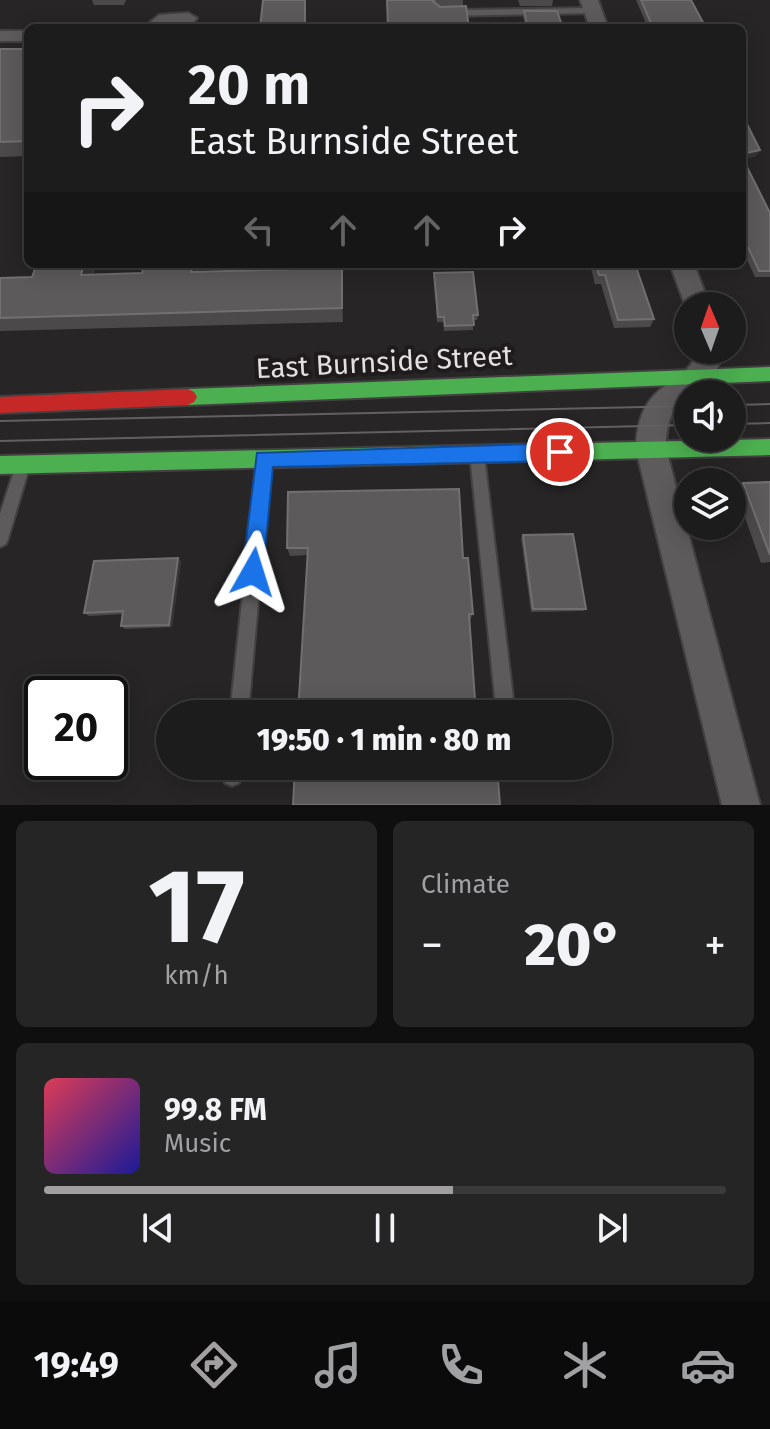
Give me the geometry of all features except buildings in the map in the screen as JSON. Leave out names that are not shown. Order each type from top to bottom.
[{"type":"street","points":[[159,23],[171,0]]},
{"type":"street","points":[[159,23],[188,18]]},
{"type":"street","points":[[0,36],[24,36]]},
{"type":"street","points":[[683,268],[692,292]]},
{"type":"street","name":"East Burnside Street","points":[[0,405],[688,364]]},
{"type":"street","points":[[704,364],[659,407],[651,426],[651,449],[741,805]]},
{"type":"street","name":"East Burnside Street","points":[[711,364],[770,374]]},
{"type":"street","points":[[0,465],[770,447]]},
{"type":"lane","points":[[439,13],[594,13]]},
{"type":"lane","points":[[477,454],[504,698]]},
{"type":"lane","points":[[240,700],[264,459]]},
{"type":"lane","points":[[0,539],[23,464]]},
{"type":"tram line","points":[[746,405],[770,404]]},
{"type":"tram line","points":[[0,421],[674,406]]},
{"type":"tram line","points":[[746,424],[770,423]]},
{"type":"tram line","points":[[0,441],[674,425]]},
{"type":"traffic: fast","points":[[188,397],[770,374]]},
{"type":"traffic: fast","points":[[0,465],[770,447]]},
{"type":"traffic: jam","points":[[0,405],[188,397]]},
{"type":"route","points":[[253,572],[264,459],[560,452]]}]
